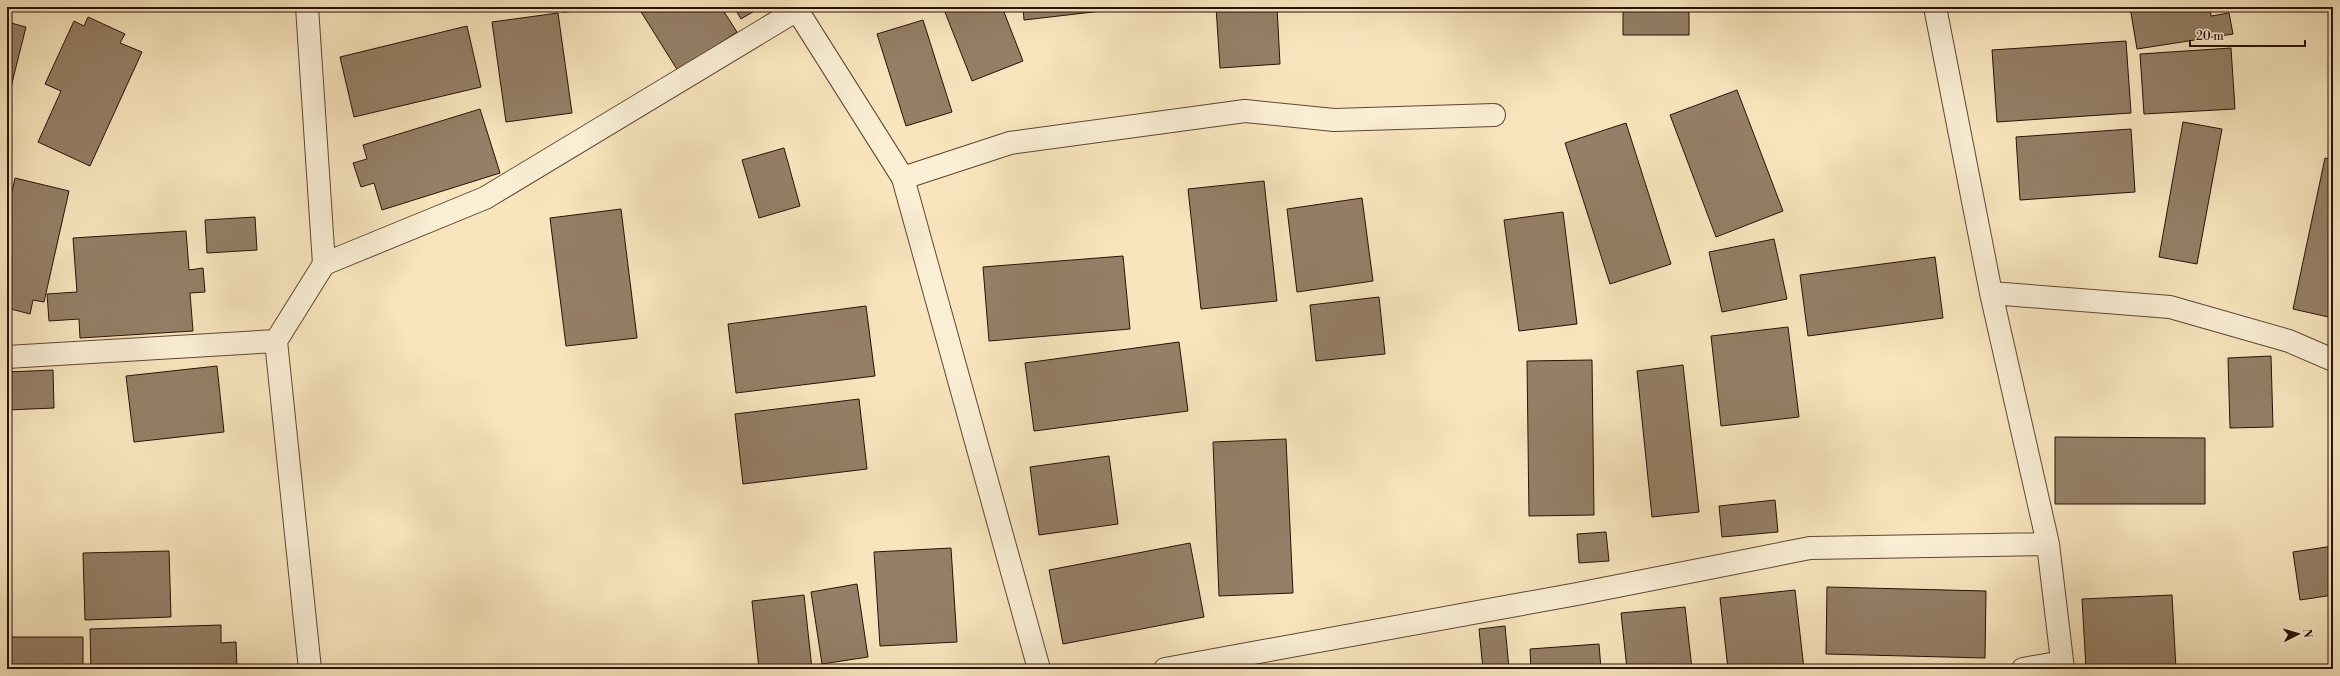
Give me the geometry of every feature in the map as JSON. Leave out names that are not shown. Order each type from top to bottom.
[{"type":"street","points":[[307,7],[324,264],[276,341],[310,669]]},
{"type":"street","points":[[1935,7],[1991,292],[2048,544],[2063,665],[2023,669]]},
{"type":"street","points":[[324,264],[485,198],[799,8],[903,178],[1039,669]]},
{"type":"street","points":[[903,178],[1010,143],[1245,111],[1334,120],[1494,114]]},
{"type":"street","points":[[1991,292],[2170,307],[2289,341],[2333,360]]},
{"type":"street","points":[[7,357],[276,341]]},
{"type":"street","points":[[1165,669],[1577,594],[1810,548],[2048,544]]},
{"type":"building","points":[[562,7],[601,7],[602,10],[562,12]]},
{"type":"building","points":[[638,7],[721,7],[737,32],[678,71]]},
{"type":"building","points":[[734,7],[761,7],[741,19]]},
{"type":"building","points":[[943,7],[1002,7],[1023,61],[972,81]]},
{"type":"building","points":[[1023,7],[1119,7],[1119,9],[1024,20]]},
{"type":"building","points":[[1216,7],[1277,7],[1280,64],[1220,68]]},
{"type":"building","points":[[1623,7],[1689,7],[1689,35],[1623,35]]},
{"type":"building","points":[[2130,7],[2210,7],[2211,16],[2229,13],[2233,34],[2137,49]]},
{"type":"building","points":[[558,13],[572,113],[506,122],[492,22]]},
{"type":"building","points":[[88,17],[125,34],[120,43],[142,52],[90,166],[38,142],[61,91],[45,84],[74,21],[84,26]]},
{"type":"building","points":[[923,20],[952,112],[906,126],[877,34]]},
{"type":"building","points":[[7,22],[26,27],[7,103]]},
{"type":"building","points":[[467,26],[481,87],[354,117],[340,57]]},
{"type":"building","points":[[2126,41],[2131,113],[1997,122],[1992,50]]},
{"type":"building","points":[[2231,48],[2235,109],[2144,114],[2140,54]]},
{"type":"building","points":[[1737,90],[1783,211],[1716,237],[1670,115]]},
{"type":"building","points":[[480,109],[500,173],[382,210],[374,183],[361,187],[353,163],[367,159],[363,145]]},
{"type":"building","points":[[2183,122],[2222,129],[2197,264],[2159,257]]},
{"type":"building","points":[[1626,123],[1671,264],[1610,284],[1565,143]]},
{"type":"building","points":[[2131,129],[2135,192],[2020,200],[2016,137]]},
{"type":"building","points":[[784,148],[800,206],[759,218],[742,160]]},
{"type":"building","points":[[2325,158],[2333,160],[2333,318],[2293,309]]},
{"type":"building","points":[[15,178],[69,191],[44,302],[33,300],[30,314],[7,308],[7,214]]},
{"type":"building","points":[[1264,181],[1277,301],[1201,309],[1188,189]]},
{"type":"building","points":[[1362,198],[1373,281],[1297,292],[1287,209]]},
{"type":"building","points":[[621,209],[637,338],[566,346],[550,218]]},
{"type":"building","points":[[1563,212],[1577,324],[1519,331],[1504,220]]},
{"type":"building","points":[[255,217],[257,250],[207,253],[205,220]]},
{"type":"building","points":[[186,231],[189,270],[203,268],[205,292],[190,293],[193,331],[80,338],[79,319],[49,321],[47,294],[77,292],[73,238]]},
{"type":"building","points":[[1774,239],[1787,299],[1722,312],[1709,252]]},
{"type":"building","points":[[1123,256],[1130,329],[989,341],[983,267]]},
{"type":"building","points":[[1935,257],[1943,318],[1808,336],[1800,275]]},
{"type":"building","points":[[1379,297],[1385,354],[1316,361],[1310,305]]},
{"type":"building","points":[[866,306],[875,376],[736,393],[728,324]]},
{"type":"building","points":[[1788,327],[1799,417],[1721,426],[1711,336]]},
{"type":"building","points":[[1179,342],[1188,411],[1034,431],[1025,363]]},
{"type":"building","points":[[2271,356],[2273,427],[2230,428],[2228,358]]},
{"type":"building","points":[[1592,360],[1594,515],[1529,516],[1527,361]]},
{"type":"building","points":[[1683,365],[1699,512],[1652,517],[1637,371]]},
{"type":"building","points":[[217,366],[224,432],[134,442],[126,376]]},
{"type":"building","points":[[53,370],[54,408],[7,410],[7,372]]},
{"type":"building","points":[[859,399],[867,469],[743,484],[735,414]]},
{"type":"building","points":[[2055,437],[2205,438],[2205,504],[2055,504]]},
{"type":"building","points":[[1286,439],[1293,593],[1219,596],[1213,442]]},
{"type":"building","points":[[1109,456],[1118,524],[1039,535],[1030,467]]},
{"type":"building","points":[[1775,500],[1778,532],[1722,537],[1719,506]]},
{"type":"building","points":[[1606,532],[1609,561],[1579,563],[1577,534]]},
{"type":"building","points":[[1190,543],[1204,617],[1063,644],[1049,570]]},
{"type":"building","points":[[2333,546],[2333,595],[2300,600],[2293,552]]},
{"type":"building","points":[[951,548],[957,642],[880,646],[874,552]]},
{"type":"building","points":[[169,551],[171,617],[85,620],[83,553]]},
{"type":"building","points":[[857,584],[868,657],[822,664],[811,592]]},
{"type":"building","points":[[1827,587],[1986,591],[1985,658],[1826,654]]},
{"type":"building","points":[[1795,590],[1804,669],[1728,669],[1720,598]]},
{"type":"building","points":[[804,595],[812,669],[759,669],[752,601]]},
{"type":"building","points":[[2172,595],[2176,669],[2086,669],[2082,599]]},
{"type":"building","points":[[1685,607],[1692,669],[1627,669],[1621,613]]},
{"type":"building","points":[[221,625],[221,643],[236,642],[237,669],[91,669],[90,629]]},
{"type":"building","points":[[1505,626],[1509,669],[1483,669],[1479,629]]},
{"type":"building","points":[[7,637],[83,637],[83,669],[7,669]]},
{"type":"building","points":[[1599,644],[1601,669],[1531,669],[1530,649]]}]
